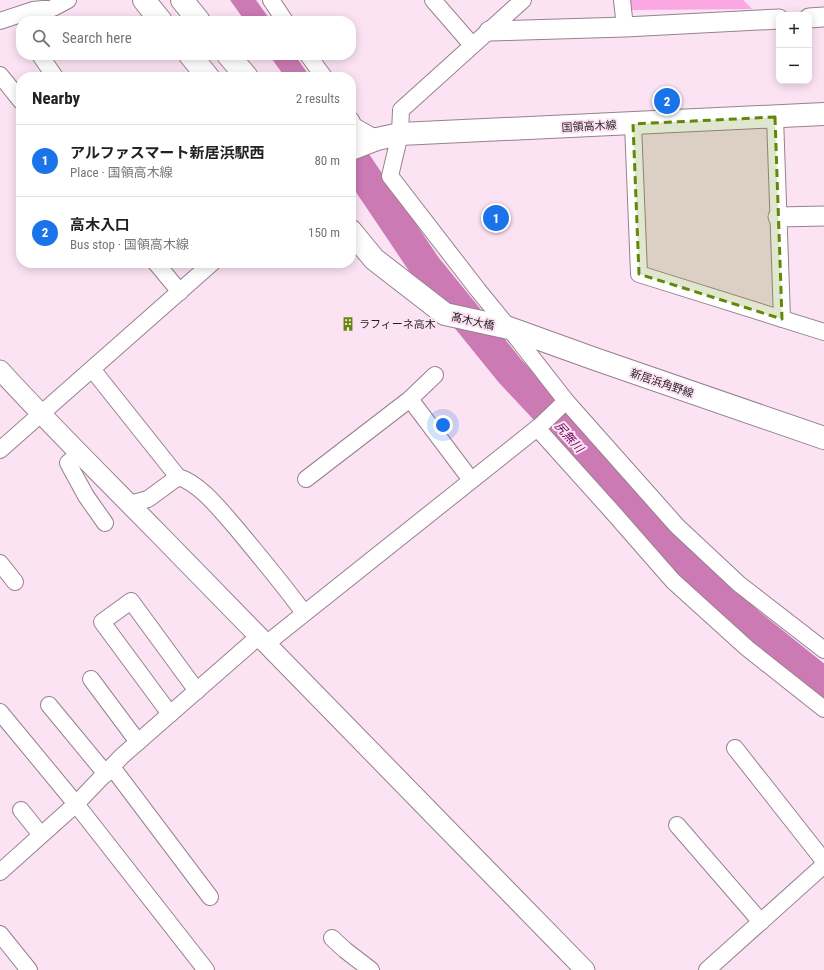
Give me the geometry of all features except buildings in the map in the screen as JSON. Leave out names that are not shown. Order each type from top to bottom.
[{"type":"main road","points":[[144,0],[157,16]]},
{"type":"main road","points":[[182,0],[195,16]]},
{"type":"main road","points":[[194,60],[204,72]]},
{"type":"main road","points":[[232,60],[243,72]]},
{"type":"main road","name":"国領高木線","points":[[356,146],[377,139],[400,134],[824,114]]},
{"type":"main road","name":"髙木大橋","points":[[356,237],[374,259],[445,314],[505,328]]},
{"type":"main road","name":"新居浜角野線","points":[[505,328],[824,438]]},
{"type":"street","points":[[22,16],[34,10],[53,8],[68,0]]},
{"type":"street","points":[[271,0],[282,16]]},
{"type":"street","points":[[433,0],[472,45]]},
{"type":"street","points":[[523,0],[401,110],[400,134],[390,176],[563,404],[677,526],[739,584],[824,650]]},
{"type":"street","points":[[622,0],[625,27]]},
{"type":"street","points":[[812,18],[824,17]]},
{"type":"street","points":[[489,31],[625,27],[776,19]]},
{"type":"street","points":[[43,60],[52,72]]},
{"type":"street","points":[[312,60],[320,72]]},
{"type":"street","points":[[0,75],[16,95]]},
{"type":"street","points":[[775,117],[782,319]]},
{"type":"street","points":[[633,124],[639,274],[824,332]]},
{"type":"street","points":[[356,127],[377,139]]},
{"type":"street","points":[[778,217],[824,216]]},
{"type":"street","points":[[160,268],[180,292]]},
{"type":"street","points":[[0,450],[206,268]]},
{"type":"street","points":[[92,369],[178,477],[185,479],[212,501],[276,576],[304,613]]},
{"type":"street","points":[[0,370],[41,414],[585,970]]},
{"type":"street","points":[[306,479],[410,399],[435,375]]},
{"type":"street","points":[[410,399],[471,480]]},
{"type":"street","points":[[1,869],[76,804],[138,742],[197,690],[262,640],[304,613],[539,426],[563,404]]},
{"type":"street","points":[[539,426],[673,582],[747,648],[824,709]]},
{"type":"street","points":[[80,453],[68,463],[86,496],[105,523]]},
{"type":"street","points":[[130,504],[148,499],[178,477]]},
{"type":"street","points":[[0,562],[15,582]]},
{"type":"street","points":[[170,714],[102,622],[130,600],[197,690]]},
{"type":"street","points":[[91,679],[138,742]]},
{"type":"street","points":[[49,705],[109,771],[210,897]]},
{"type":"street","points":[[0,712],[76,804],[206,970]]},
{"type":"street","points":[[735,748],[824,861]]},
{"type":"street","points":[[21,810],[41,835]]},
{"type":"street","points":[[677,825],[761,922]]},
{"type":"street","points":[[707,970],[824,866]]},
{"type":"street","points":[[0,934],[29,970]]},
{"type":"street","points":[[332,938],[371,970]]},
{"type":"highlighted area","points":[[775,117],[782,319],[639,274],[633,124]]},
{"type":"shaded area","points":[[230,0],[256,0],[267,16],[241,16]]},
{"type":"shaded area","points":[[629,0],[743,0],[752,9],[631,10]]},
{"type":"shaded area","points":[[273,60],[298,60],[307,72],[281,72]]},
{"type":"waterway","name":"尻無川","points":[[356,163],[425,266],[510,371],[567,432],[658,535],[748,623],[824,684]]},
{"type":"place","name":"高木入口","points":[[667,101]]},
{"type":"place","name":"アルファスマート新居浜駅西","points":[[496,218]]},
{"type":"place","name":"ラフィーネ高木","points":[[348,324]]}]
